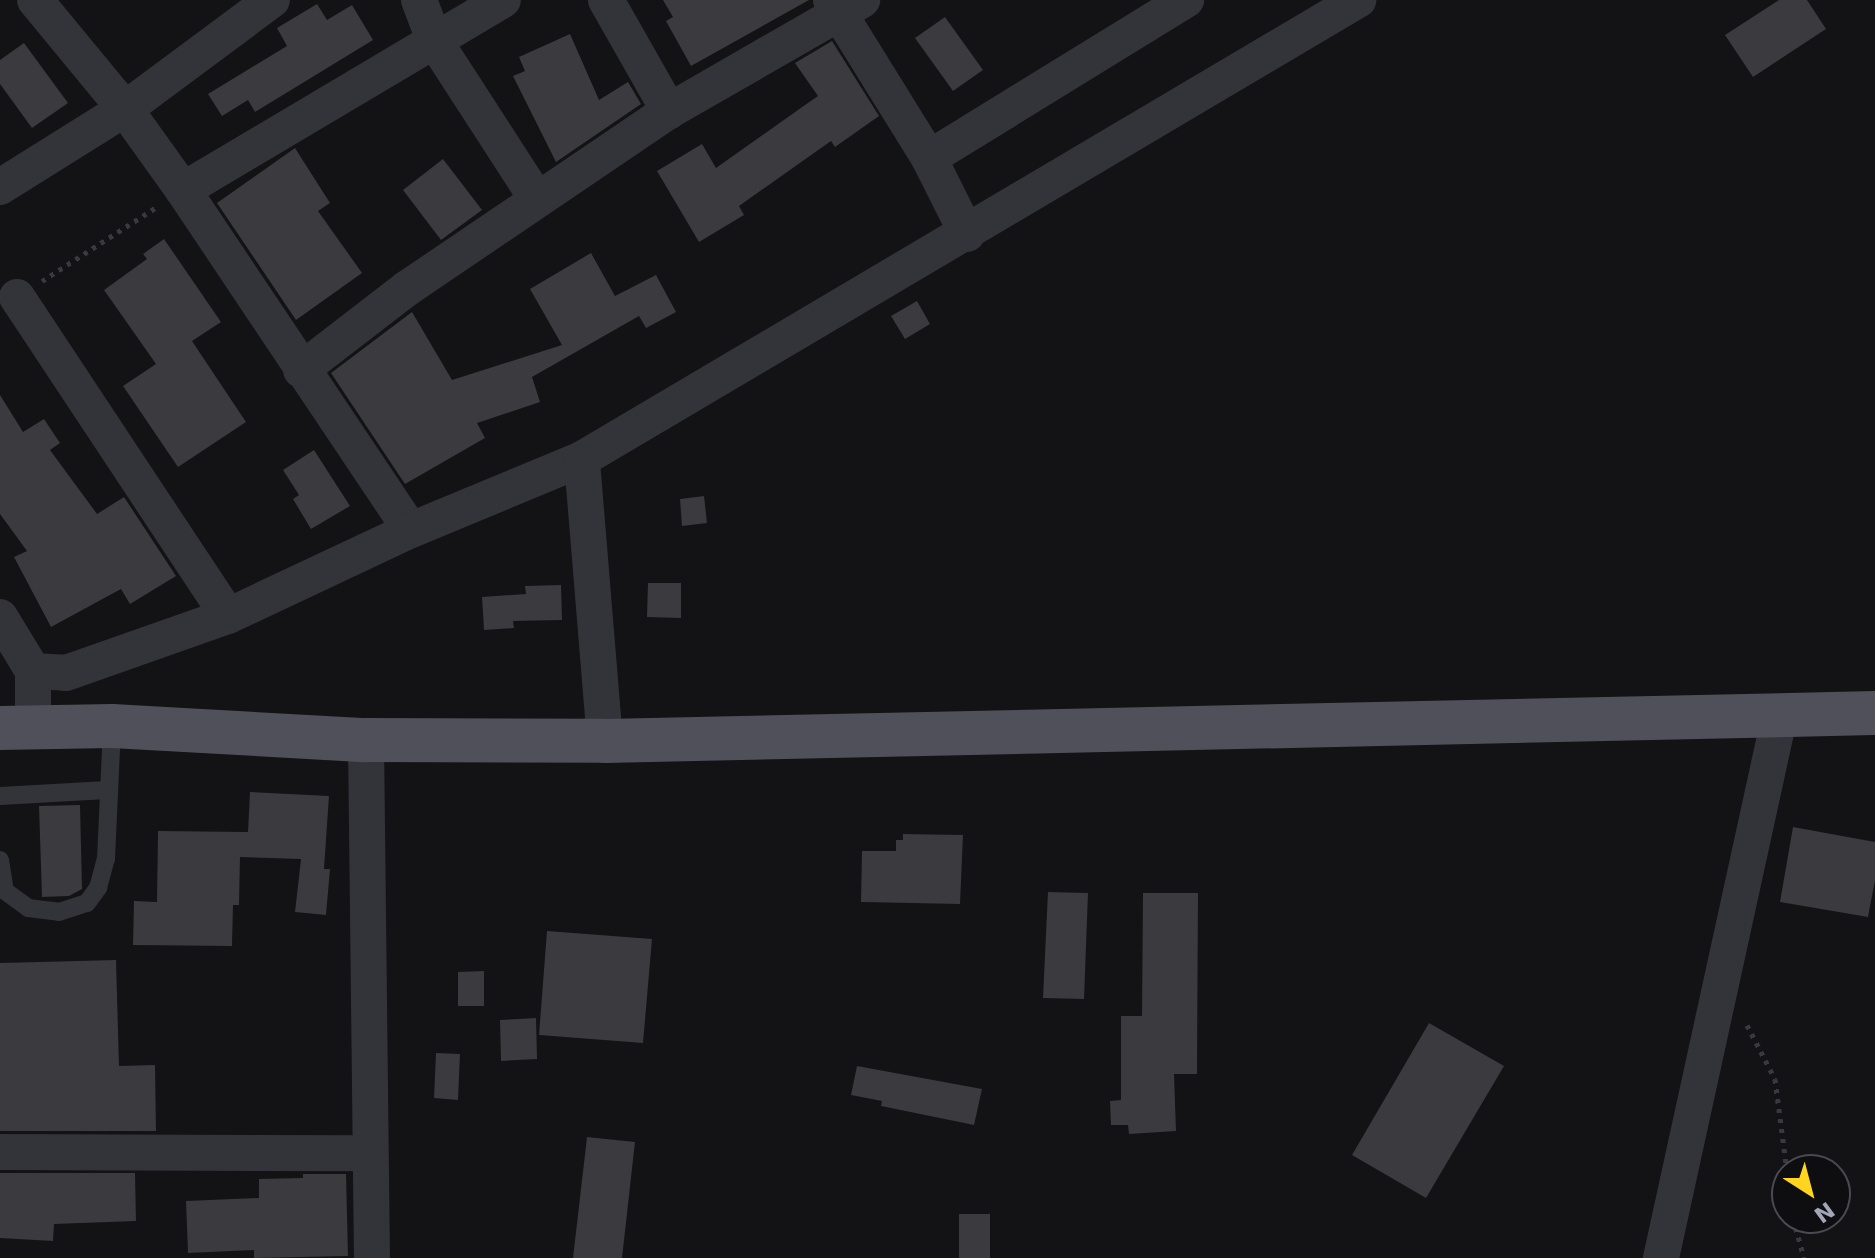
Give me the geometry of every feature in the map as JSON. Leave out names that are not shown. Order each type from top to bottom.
[{"type":"main road","points":[[16,727],[112,726],[366,740],[605,741],[1875,713]]},
{"type":"street","points":[[35,0],[125,109],[183,190],[411,530]]},
{"type":"street","points":[[0,187],[125,109],[272,0]]},
{"type":"street","points":[[419,0],[434,40],[537,199]]},
{"type":"street","points":[[183,190],[503,0]]},
{"type":"street","points":[[606,0],[669,111]]},
{"type":"street","points":[[929,158],[1139,12],[1186,0]]},
{"type":"street","points":[[33,671],[66,673],[228,616],[411,530],[582,459],[1358,0]]},
{"type":"street","points":[[301,370],[406,289],[537,199],[669,111],[844,4],[967,234]]},
{"type":"street","points":[[17,297],[228,616]]},
{"type":"street","points":[[582,459],[605,741]]},
{"type":"street","points":[[0,617],[33,671],[16,727]]},
{"type":"street","points":[[1661,1258],[1780,714]]},
{"type":"street","points":[[366,740],[372,1258]]},
{"type":"street","points":[[0,1152],[369,1153]]},
{"type":"lane","points":[[0,860],[5,891],[28,908],[59,912],[87,903],[98,888],[106,859],[112,726]]},
{"type":"lane","points":[[0,796],[107,790]]},
{"type":"path","points":[[17,297],[183,190]]},
{"type":"path","points":[[1722,978],[1775,1079],[1785,1154]]},
{"type":"path","points":[[1797,1234],[1804,1258]]},
{"type":"building","points":[[663,0],[809,0],[691,66],[666,21],[673,17]]},
{"type":"building","points":[[1779,0],[1807,0],[1826,29],[1753,77],[1725,35]]},
{"type":"building","points":[[317,4],[327,20],[352,5],[373,40],[255,112],[248,100],[222,116],[208,94],[287,46],[277,28]]},
{"type":"building","points":[[945,17],[983,70],[953,91],[915,38]]},
{"type":"building","points":[[570,34],[599,100],[628,82],[641,104],[556,162],[513,76],[525,71],[519,57]]},
{"type":"building","points":[[832,41],[879,116],[835,147],[831,141],[739,206],[744,215],[699,242],[657,171],[702,144],[716,168],[818,96],[795,63]]},
{"type":"building","points":[[24,43],[68,103],[32,128],[0,84],[0,60]]},
{"type":"building","points":[[295,148],[330,203],[318,211],[362,273],[296,320],[217,203]]},
{"type":"building","points":[[443,159],[482,210],[441,240],[403,190]]},
{"type":"building","points":[[164,239],[221,322],[192,341],[246,422],[178,467],[123,386],[156,364],[104,290],[147,259],[143,254]]},
{"type":"building","points":[[591,253],[615,296],[656,275],[676,312],[646,328],[639,316],[532,377],[540,402],[477,423],[485,438],[405,484],[331,373],[412,312],[452,380],[562,345],[530,289]]},
{"type":"building","points":[[917,301],[930,324],[905,339],[891,316]]},
{"type":"building","points":[[0,395],[23,432],[44,419],[60,443],[50,450],[97,514],[124,497],[176,576],[130,604],[121,589],[51,627],[14,557],[27,551],[0,514]]},
{"type":"building","points":[[314,450],[350,506],[311,529],[293,499],[299,495],[283,470]]},
{"type":"building","points":[[704,496],[707,523],[682,526],[680,499]]},
{"type":"building","points":[[648,583],[681,583],[681,618],[647,617]]},
{"type":"building","points":[[561,585],[562,620],[513,621],[514,628],[484,630],[482,597],[526,594],[525,586]]},
{"type":"building","points":[[250,792],[329,796],[324,869],[330,869],[326,915],[295,912],[301,859],[240,857],[239,905],[233,905],[232,946],[133,945],[134,901],[157,902],[158,831],[248,832]]},
{"type":"building","points":[[80,805],[82,889],[69,896],[42,897],[39,806]]},
{"type":"building","points":[[1793,827],[1875,842],[1875,880],[1868,917],[1780,902]]},
{"type":"building","points":[[903,834],[963,835],[960,904],[861,902],[862,851],[896,851],[896,840],[903,840]]},
{"type":"building","points":[[1048,892],[1088,893],[1084,999],[1043,998]]},
{"type":"building","points":[[1143,893],[1198,893],[1197,1074],[1174,1074],[1176,1131],[1129,1134],[1128,1125],[1111,1125],[1110,1101],[1121,1100],[1121,1016],[1142,1016]]},
{"type":"building","points":[[547,931],[652,939],[643,1043],[539,1035]]},
{"type":"building","points":[[116,960],[119,1066],[155,1065],[156,1131],[0,1131],[0,963]]},
{"type":"building","points":[[484,971],[484,1006],[458,1006],[458,972]]},
{"type":"building","points":[[536,1018],[537,1059],[501,1061],[500,1020]]},
{"type":"building","points":[[1429,1023],[1504,1066],[1426,1198],[1352,1155]]},
{"type":"building","points":[[436,1053],[460,1054],[458,1100],[434,1098]]},
{"type":"building","points":[[857,1066],[982,1089],[974,1125],[881,1106],[882,1101],[851,1095]]},
{"type":"building","points":[[587,1137],[635,1142],[622,1258],[573,1258]]},
{"type":"building","points":[[0,1173],[135,1173],[136,1221],[54,1224],[53,1241],[0,1238]]},
{"type":"building","points":[[303,1174],[346,1174],[348,1256],[254,1258],[254,1250],[188,1253],[186,1201],[259,1198],[259,1179],[303,1178]]},
{"type":"building","points":[[959,1214],[990,1214],[990,1258],[959,1258]]}]
